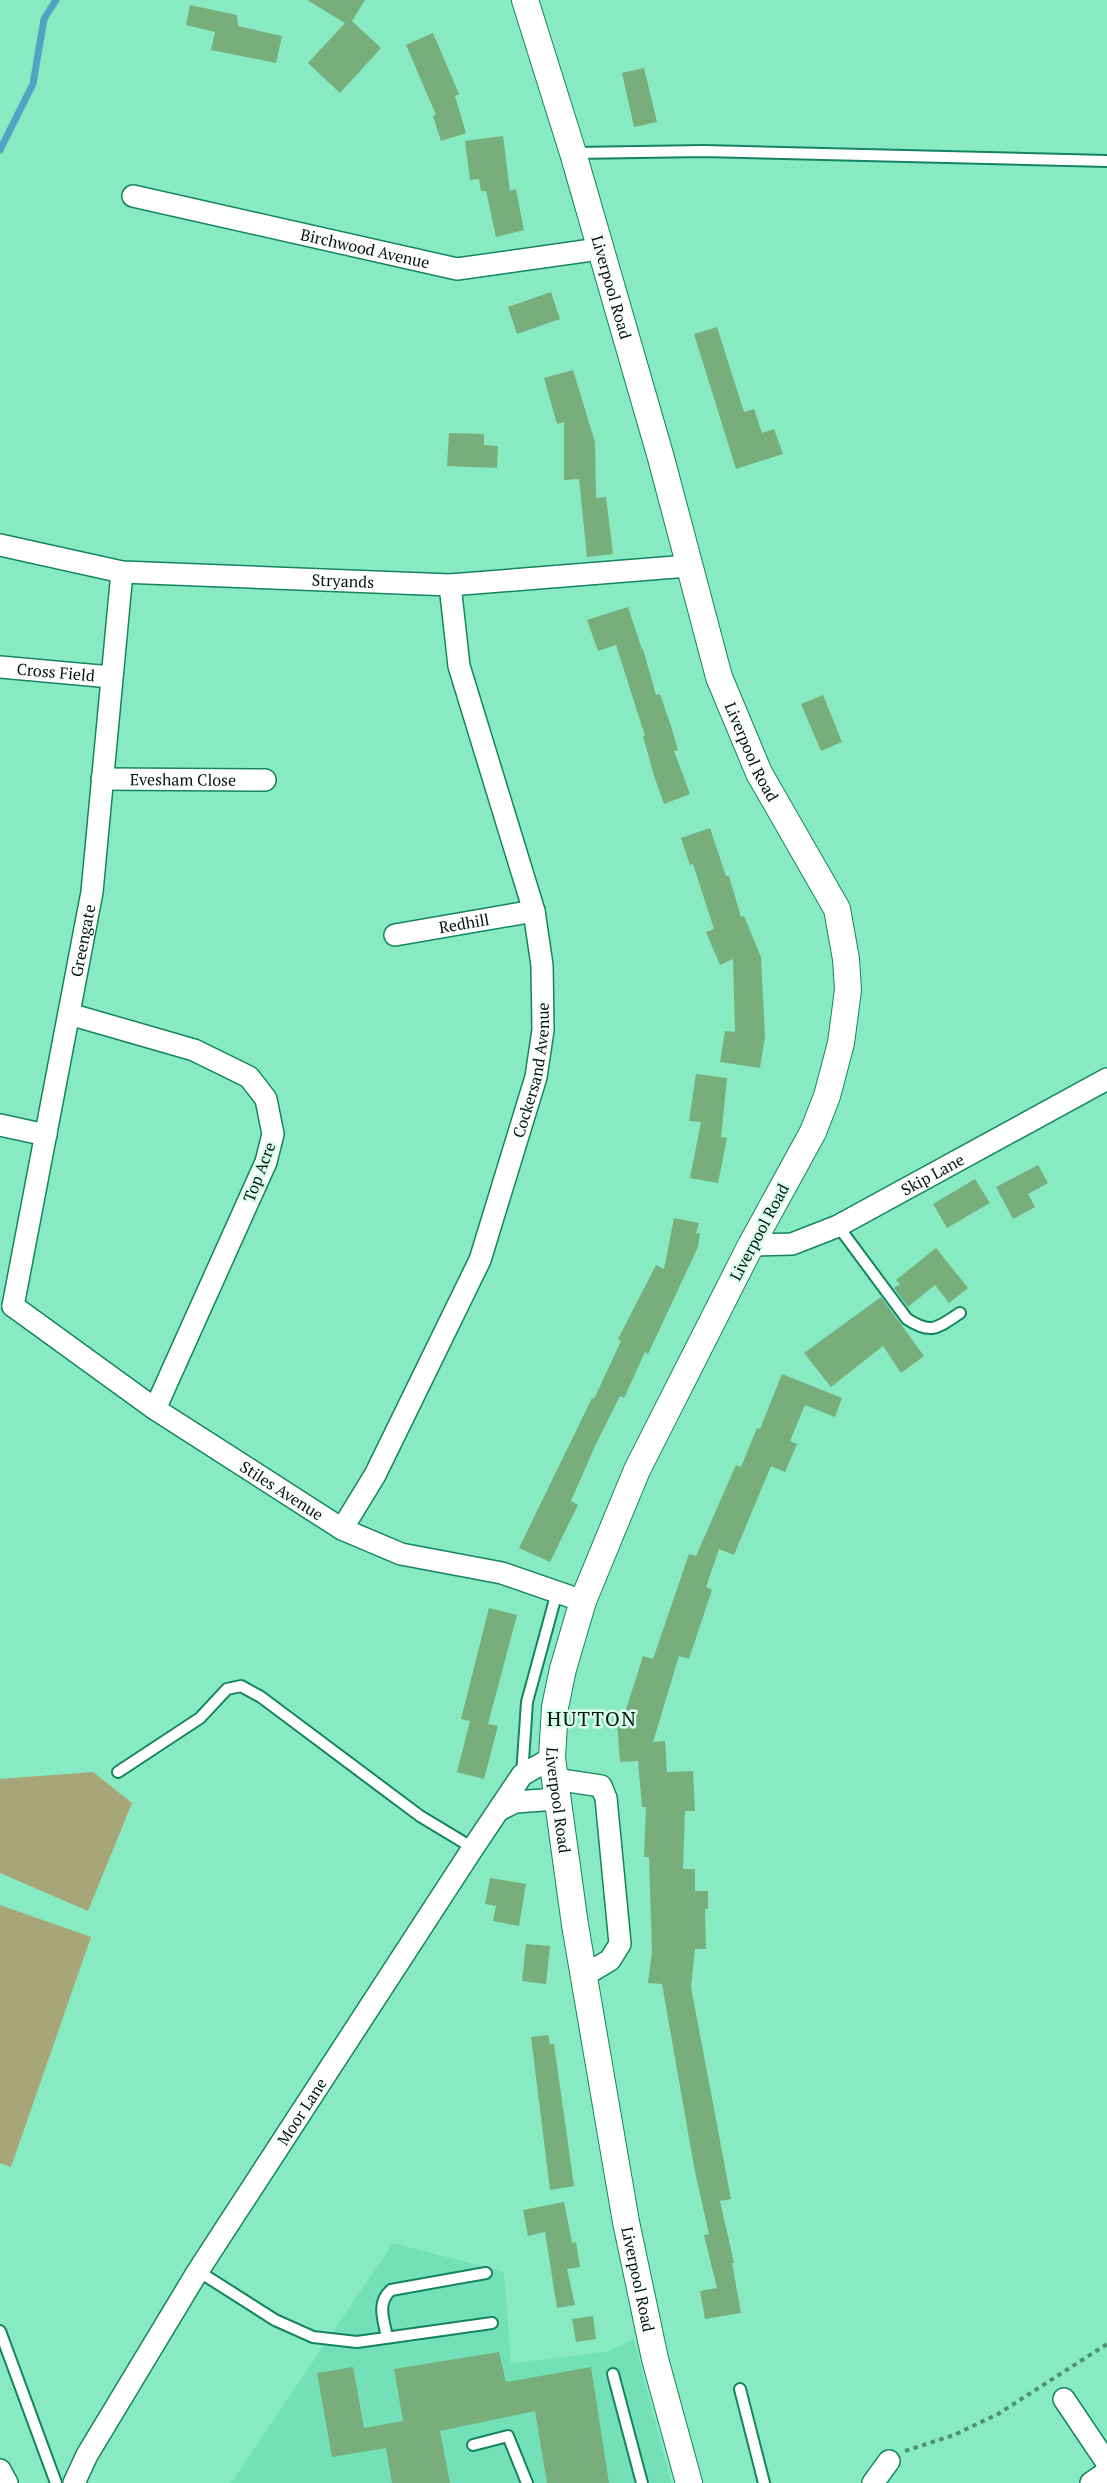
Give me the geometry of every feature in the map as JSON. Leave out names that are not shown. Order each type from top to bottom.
[{"type":"street","name":"Liverpool Road","points":[[525,0],[573,153],[660,458],[719,677],[759,773],[837,909],[846,960],[848,990],[842,1032],[827,1096],[813,1132],[752,1245],[637,1470],[583,1601],[563,1669],[555,1707],[555,1778],[574,1925],[585,1975],[626,2222],[655,2359],[689,2483]]},
{"type":"street","name":"Birchwood Avenue","points":[[133,195],[458,269],[599,249]]},
{"type":"street","name":"Stryands","points":[[0,545],[122,572],[450,585],[688,566]]},
{"type":"street","name":"Greengate","points":[[7,1306],[46,1135],[92,892],[122,572]]},
{"type":"street","name":"Cockersand Avenue","points":[[342,1529],[375,1475],[484,1249],[538,1066],[543,1030],[542,965],[534,911],[459,666],[450,585]]},
{"type":"street","name":"Cross Field","points":[[0,667],[111,677]]},
{"type":"street","name":"Evesham Close","points":[[102,779],[265,780]]},
{"type":"street","name":"Redhill","points":[[395,935],[534,911]]},
{"type":"street","name":"Top Acre","points":[[69,1014],[194,1050],[249,1077],[266,1100],[273,1134],[266,1162],[155,1409]]},
{"type":"street","name":"Skip Lane","points":[[752,1245],[792,1244],[838,1226],[1107,1080]]},
{"type":"street","points":[[0,1125],[46,1135]]},
{"type":"street","name":"Stiles Avenue","points":[[7,1306],[155,1409],[342,1529],[401,1554],[502,1573],[583,1601]]},
{"type":"street","name":"Moor Lane","points":[[74,2483],[87,2455],[198,2271],[522,1775],[555,1778]]},
{"type":"street","points":[[499,1810],[555,1778],[602,1786],[606,1798],[620,1944],[610,1960],[585,1975]]},
{"type":"street","points":[[1064,2399],[1107,2463]]},
{"type":"street","points":[[873,2483],[889,2461]]},
{"type":"street","points":[[0,2470],[7,2483]]},
{"type":"street","points":[[1091,2483],[1107,2472]]},
{"type":"lane","points":[[573,153],[704,151],[1107,161]]},
{"type":"lane","points":[[838,1226],[907,1319],[921,1328],[936,1329],[960,1313]]},
{"type":"lane","points":[[522,1775],[527,1702],[557,1592]]},
{"type":"lane","points":[[118,1772],[201,1718],[227,1689],[241,1686],[261,1697],[420,1816],[473,1848]]},
{"type":"lane","points":[[198,2271],[275,2320],[313,2337],[357,2342],[492,2323]]},
{"type":"lane","points":[[387,2337],[381,2306],[384,2296],[391,2290],[486,2273]]},
{"type":"lane","points":[[0,2331],[56,2483]]},
{"type":"lane","points":[[613,2374],[642,2483]]},
{"type":"lane","points":[[740,2389],[764,2483]]},
{"type":"lane","points":[[473,2445],[508,2436],[527,2483]]},
{"type":"path","points":[[889,2461],[909,2449],[954,2435],[998,2414],[1107,2343]]},
{"type":"shaded area","points":[[93,1772],[132,1803],[88,1911],[0,1873],[0,1779]]},
{"type":"shaded area","points":[[0,1905],[91,1937],[11,2167],[0,2163]]},
{"type":"shaded area","points":[[393,2243],[504,2272],[511,2363],[606,2352],[634,2339],[671,2483],[231,2483]]},
{"type":"building","points":[[307,0],[365,0],[352,21],[381,48],[340,93],[308,63],[345,23]]},
{"type":"building","points":[[190,5],[237,15],[238,26],[282,36],[276,63],[211,50],[215,32],[186,25]]},
{"type":"building","points":[[433,33],[459,94],[455,96],[466,133],[441,141],[433,116],[436,115],[406,45]]},
{"type":"building","points":[[644,68],[657,122],[634,127],[622,73]]},
{"type":"building","points":[[503,136],[510,191],[516,189],[524,230],[496,237],[486,191],[481,191],[479,179],[470,180],[465,141]]},
{"type":"building","points":[[551,292],[560,319],[517,334],[508,307]]},
{"type":"building","points":[[717,327],[744,412],[754,409],[762,433],[774,429],[783,454],[736,469],[694,334]]},
{"type":"building","points":[[573,370],[595,442],[596,498],[606,497],[613,554],[587,557],[579,479],[564,480],[564,422],[557,424],[544,378]]},
{"type":"building","points":[[449,433],[484,434],[484,445],[498,446],[497,468],[447,466]]},
{"type":"building","points":[[628,607],[656,695],[660,694],[671,726],[678,750],[674,751],[690,794],[664,804],[616,645],[598,651],[587,620]]},
{"type":"building","points":[[823,695],[842,742],[821,751],[801,704]]},
{"type":"building","points":[[710,828],[726,876],[729,876],[741,917],[744,916],[761,957],[765,1037],[760,1068],[720,1062],[725,1031],[735,1032],[733,959],[720,965],[706,932],[714,929],[693,864],[690,865],[681,838]]},
{"type":"building","points":[[696,1074],[727,1078],[721,1137],[727,1138],[718,1183],[690,1178],[701,1122],[689,1121]]},
{"type":"building","points":[[1038,1165],[1048,1183],[1028,1194],[1035,1207],[1013,1219],[996,1187]]},
{"type":"building","points":[[975,1179],[990,1203],[947,1228],[933,1204]]},
{"type":"building","points":[[674,1218],[699,1223],[696,1233],[700,1234],[698,1247],[648,1354],[645,1352],[624,1398],[620,1396],[595,1446],[571,1501],[578,1505],[550,1562],[519,1548],[592,1398],[594,1399],[621,1341],[618,1339],[656,1265],[664,1269]]},
{"type":"building","points":[[936,1248],[968,1288],[949,1303],[935,1285],[908,1307],[894,1288],[900,1284],[896,1280]]},
{"type":"building","points":[[881,1297],[924,1356],[901,1373],[883,1346],[831,1387],[804,1353]]},
{"type":"building","points":[[782,1374],[842,1398],[835,1417],[805,1405],[790,1441],[797,1444],[785,1472],[771,1466],[734,1555],[719,1549],[706,1587],[712,1590],[689,1659],[679,1656],[653,1742],[665,1741],[667,1772],[693,1771],[695,1811],[685,1811],[683,1869],[695,1869],[695,1891],[708,1891],[708,1909],[705,1909],[706,1949],[695,1949],[691,1987],[731,2199],[720,2201],[734,2263],[732,2263],[741,2313],[705,2319],[700,2291],[717,2288],[704,2235],[709,2234],[695,2172],[662,1984],[648,1983],[652,1952],[649,1857],[644,1857],[646,1807],[642,1807],[638,1761],[620,1762],[617,1722],[622,1722],[643,1656],[653,1659],[689,1554],[696,1556],[736,1465],[741,1467],[757,1428],[760,1429]]},
{"type":"building","points":[[489,1608],[517,1615],[488,1724],[498,1726],[484,1779],[457,1772],[470,1721],[461,1719]]},
{"type":"building","points":[[490,1878],[526,1884],[519,1926],[493,1921],[496,1906],[485,1904]]},
{"type":"building","points":[[526,1944],[550,1946],[546,1984],[522,1981]]},
{"type":"building","points":[[548,2035],[550,2044],[554,2044],[574,2186],[550,2190],[531,2037]]},
{"type":"building","points":[[564,2202],[572,2243],[576,2242],[580,2267],[567,2269],[575,2305],[557,2308],[545,2232],[528,2236],[523,2210]]},
{"type":"building","points":[[593,2316],[596,2339],[576,2342],[572,2319]]},
{"type":"building","points":[[499,2352],[506,2382],[591,2367],[609,2483],[547,2483],[535,2411],[440,2431],[450,2483],[392,2483],[386,2448],[332,2457],[317,2373],[353,2367],[364,2428],[403,2421],[394,2369]]},
{"type":"waterway","points":[[0,150],[33,84],[44,19],[56,0]]},
{"type":"district","name":"HUTTON","points":[[592,1718]]}]
